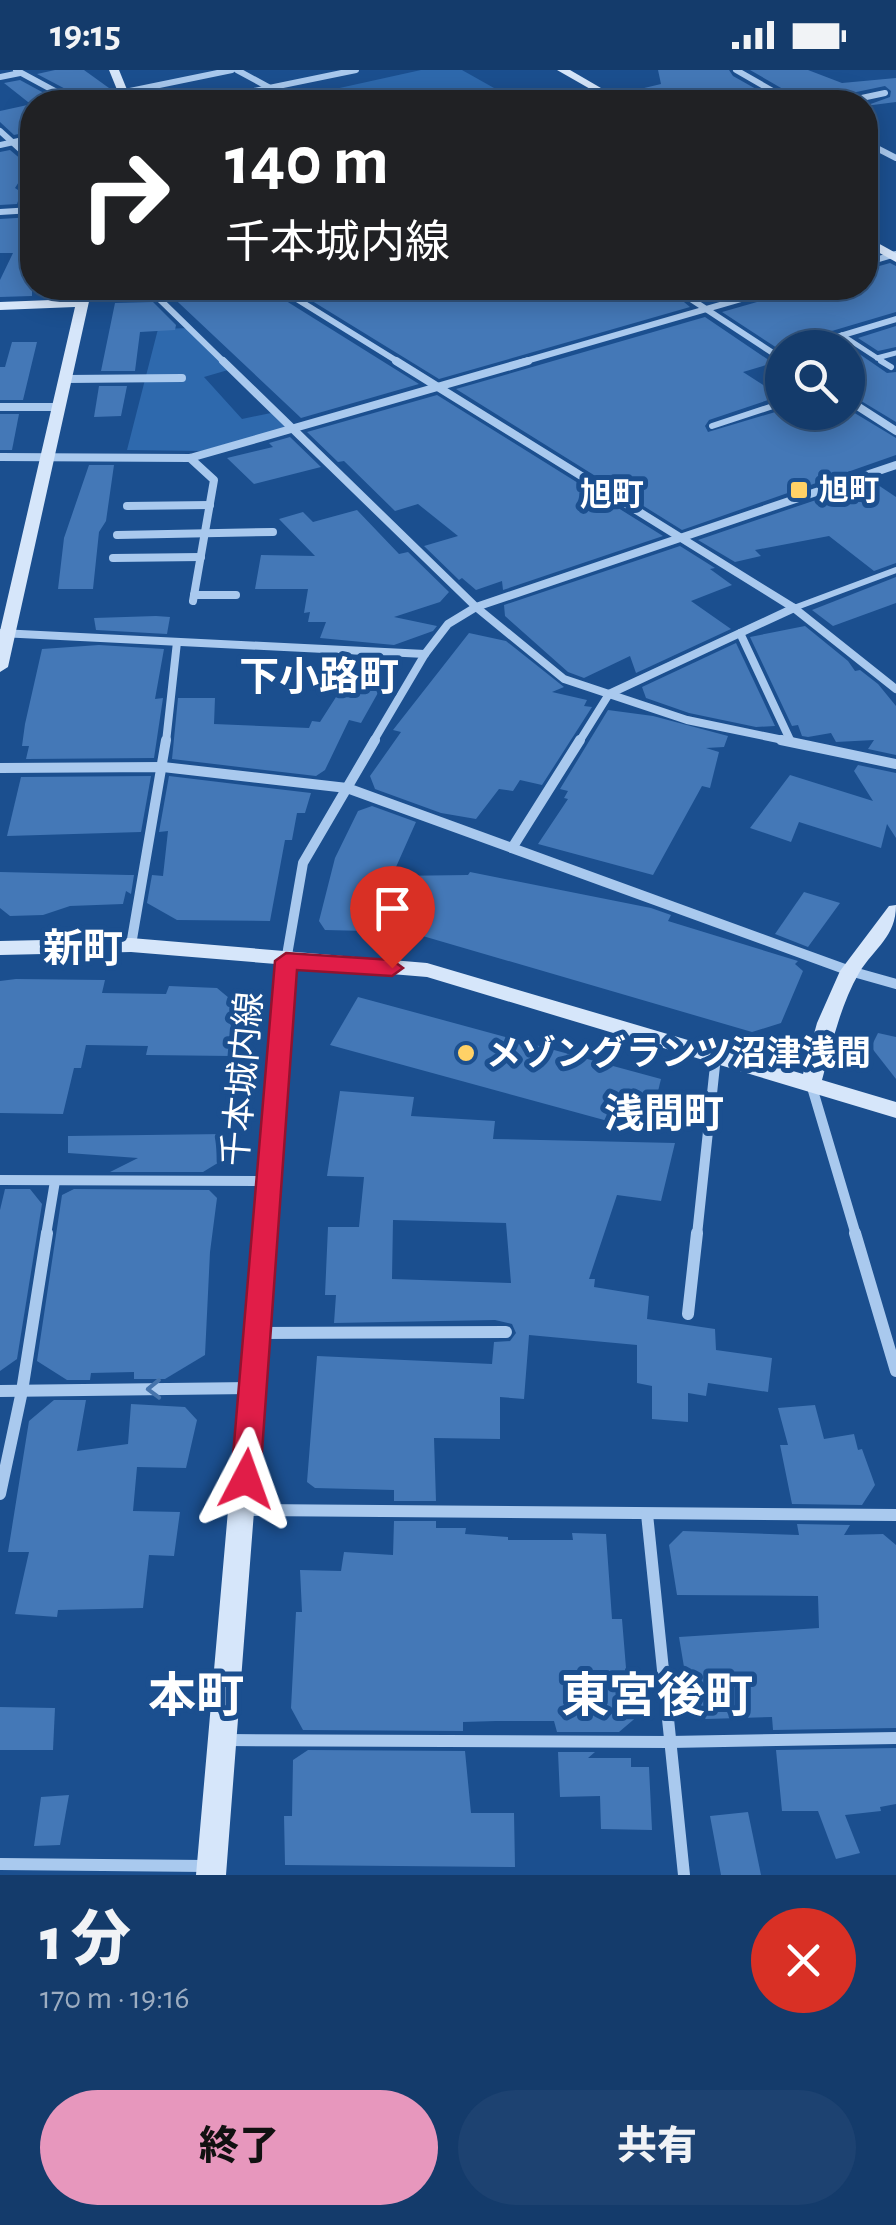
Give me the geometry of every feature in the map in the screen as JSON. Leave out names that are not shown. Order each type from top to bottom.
[{"type":"main road","points":[[562,70],[598,90]]},
{"type":"main road","points":[[0,306],[37,300]]},
{"type":"main road","points":[[0,666],[4,634],[85,300]]},
{"type":"main road","points":[[810,1082],[827,1023],[850,971],[896,911]]},
{"type":"main road","points":[[0,948],[132,945],[286,961]]},
{"type":"main road","name":"千本城内線","points":[[212,1870],[286,961],[427,970],[896,1110]]},
{"type":"street","points":[[154,90],[235,70],[271,88]]},
{"type":"street","points":[[313,70],[324,77]]},
{"type":"street","points":[[262,90],[356,70]]},
{"type":"street","points":[[736,70],[771,90]]},
{"type":"street","points":[[0,77],[19,71],[53,90]]},
{"type":"street","points":[[0,132],[20,149]]},
{"type":"street","points":[[0,145],[20,141]]},
{"type":"street","points":[[878,149],[896,158]]},
{"type":"street","points":[[878,152],[882,151]]},
{"type":"street","points":[[160,300],[476,607],[564,679],[686,720],[896,764]]},
{"type":"street","points":[[298,300],[794,608],[896,689]]},
{"type":"street","points":[[692,300],[765,346]]},
{"type":"street","points":[[0,456],[190,458],[738,300]]},
{"type":"street","points":[[862,330],[894,322]]},
{"type":"street","points":[[66,379],[182,378]]},
{"type":"street","points":[[0,407],[59,407]]},
{"type":"street","points":[[865,411],[896,430]]},
{"type":"street","points":[[190,458],[214,480],[194,598],[236,595]]},
{"type":"street","points":[[286,961],[303,863],[424,654],[448,624],[476,607],[896,464]]},
{"type":"street","points":[[126,506],[210,506]]},
{"type":"street","points":[[117,535],[274,532]]},
{"type":"street","points":[[113,558],[201,556]]},
{"type":"street","points":[[512,848],[609,694],[794,608]]},
{"type":"street","points":[[740,633],[791,742]]},
{"type":"street","points":[[4,634],[424,654]]},
{"type":"street","points":[[132,945],[163,767],[177,642]]},
{"type":"street","points":[[0,768],[163,767],[347,788],[850,971],[896,984]]},
{"type":"street","points":[[688,1314],[716,1056]]},
{"type":"street","points":[[810,1082],[896,1370]]},
{"type":"street","points":[[0,1180],[268,1181]]},
{"type":"street","points":[[0,1494],[22,1390],[55,1181]]},
{"type":"street","points":[[256,1332],[506,1332]]},
{"type":"street","points":[[0,1391],[252,1388]]},
{"type":"street","points":[[244,1510],[896,1515]]},
{"type":"street","points":[[647,1514],[684,1875]]},
{"type":"street","points":[[224,1740],[670,1742],[896,1738]]},
{"type":"street","points":[[0,1864],[212,1870]]},
{"type":"lane","points":[[865,350],[891,367]]},
{"type":"lane","points":[[877,358],[896,352]]},
{"type":"lane","points":[[712,426],[765,409]]},
{"type":"lane","points":[[794,608],[896,570]]},
{"type":"shaded area","points":[[421,70],[462,70],[498,90],[330,90]]},
{"type":"shaded area","points":[[190,328],[228,370],[204,377],[242,419],[271,413],[289,427],[201,451],[127,450],[158,329]]},
{"type":"building","points":[[84,70],[109,88],[67,90],[37,74]]},
{"type":"building","points":[[658,70],[729,70],[758,90],[636,90],[661,84]]},
{"type":"building","points":[[750,70],[808,70],[842,83],[896,78],[896,102],[878,104],[890,97],[891,91],[885,86],[866,90],[785,90]]},
{"type":"building","points":[[20,80],[38,90],[20,90],[20,96],[4,83]]},
{"type":"building","points":[[20,107],[20,134],[14,135],[0,122],[0,111]]},
{"type":"building","points":[[10,150],[20,158],[20,180],[15,188],[20,191],[17,204],[0,205],[0,152]]},
{"type":"building","points":[[20,218],[20,296],[0,297],[0,280],[13,253],[0,253],[0,219]]},
{"type":"building","points":[[890,263],[896,266],[896,312],[835,330],[765,330],[765,340],[722,312],[764,300],[878,300],[878,266]]},
{"type":"building","points":[[176,300],[285,300],[419,384],[301,418]]},
{"type":"building","points":[[311,300],[682,300],[690,307],[439,379]]},
{"type":"building","points":[[153,302],[176,325],[175,330],[140,332],[135,371],[101,371],[115,303]]},
{"type":"building","points":[[705,317],[765,358],[765,365],[743,372],[765,386],[765,401],[709,420],[705,426],[708,432],[765,415],[765,430],[865,430],[865,419],[896,438],[896,455],[682,530],[456,389]]},
{"type":"building","points":[[896,326],[896,347],[878,351],[865,343],[865,336]]},
{"type":"building","points":[[12,342],[37,342],[23,400],[0,400],[0,367],[5,367]]},
{"type":"building","points":[[865,358],[887,373],[896,372],[896,422],[865,403]]},
{"type":"building","points":[[99,386],[127,386],[121,416],[94,417]]},
{"type":"building","points":[[437,395],[663,536],[503,590],[502,581],[476,590],[462,578],[459,580],[424,546],[458,536],[418,504],[395,511],[344,461],[338,462],[307,432]]},
{"type":"building","points":[[0,414],[19,414],[12,450],[0,450]]},
{"type":"building","points":[[290,437],[321,467],[254,484],[227,458],[273,447],[269,443]]},
{"type":"building","points":[[89,465],[114,465],[106,521],[99,532],[93,589],[58,589],[64,538]]},
{"type":"building","points":[[872,481],[896,497],[896,563],[874,571],[829,536],[755,550],[761,556],[735,562],[698,540]]},
{"type":"building","points":[[357,510],[399,554],[408,552],[449,592],[440,602],[394,617],[437,626],[433,631],[394,645],[320,638],[326,622],[308,622],[310,612],[304,613],[308,589],[255,589],[261,555],[315,556],[279,519],[303,512],[313,522]]},
{"type":"building","points":[[680,546],[715,568],[710,569],[732,585],[691,601],[731,629],[636,673],[630,656],[584,678],[568,672],[505,616],[504,605]]},
{"type":"building","points":[[896,577],[896,603],[833,626],[812,610]]},
{"type":"building","points":[[170,617],[167,634],[96,630],[94,618]]},
{"type":"building","points":[[805,626],[855,671],[860,670],[878,684],[896,706],[896,755],[868,749],[874,740],[836,742],[831,733],[802,736],[798,725],[792,726],[750,637]]},
{"type":"building","points":[[469,633],[506,641],[564,687],[552,692],[587,700],[584,706],[592,707],[542,785],[520,780],[513,791],[499,789],[476,819],[441,813],[375,789],[370,776],[401,732],[393,730]]},
{"type":"building","points":[[736,643],[775,726],[756,727],[689,713],[646,698],[642,687]]},
{"type":"building","points":[[99,645],[164,649],[155,699],[163,698],[154,758],[26,759],[29,746],[22,746],[25,724],[42,649]]},
{"type":"building","points":[[354,669],[388,675],[361,723],[349,720],[325,770],[316,776],[172,759],[178,698],[215,698],[214,724],[309,728],[312,721],[320,722]]},
{"type":"building","points":[[608,710],[653,716],[728,736],[724,747],[706,748],[719,752],[710,788],[702,786],[653,875],[538,844],[568,799],[564,798],[568,791],[560,789]]},
{"type":"building","points":[[858,765],[896,773],[896,838],[887,824],[881,848],[799,822],[791,842],[750,828],[790,775],[873,801],[854,771]]},
{"type":"building","points":[[151,776],[141,832],[7,836],[21,777]]},
{"type":"building","points":[[169,776],[311,793],[305,813],[297,813],[292,840],[285,840],[270,921],[177,920],[147,903],[152,875],[163,876],[168,831],[159,832]]},
{"type":"building","points":[[372,806],[416,822],[392,876],[470,872],[651,908],[671,915],[668,921],[798,961],[795,964],[803,971],[781,1023],[752,1032],[409,932],[325,930],[319,921],[335,858],[358,811]]},
{"type":"building","points":[[0,872],[134,875],[131,894],[126,891],[123,904],[70,906],[43,915],[10,916],[0,908]]},
{"type":"building","points":[[804,892],[840,903],[808,947],[775,934]]},
{"type":"building","points":[[105,980],[102,993],[166,994],[169,986],[217,988],[259,1023],[235,1022],[231,1056],[146,1055],[148,1046],[86,1045],[81,1068],[74,1068],[63,1114],[0,1113],[0,981]]},
{"type":"building","name":"メゾングランツ沼津浅間","points":[[358,997],[661,1079],[648,1132],[330,1045]]},
{"type":"building","points":[[878,1033],[896,1037],[896,1079],[871,1047]]},
{"type":"building","points":[[340,1091],[414,1097],[411,1116],[495,1121],[493,1139],[675,1143],[661,1201],[617,1195],[589,1279],[595,1279],[594,1287],[649,1296],[647,1319],[715,1329],[716,1350],[772,1358],[768,1392],[708,1383],[706,1396],[688,1393],[688,1422],[652,1419],[652,1386],[637,1383],[637,1345],[529,1335],[524,1399],[500,1397],[500,1439],[434,1438],[436,1501],[394,1501],[394,1490],[315,1488],[307,1482],[317,1356],[492,1364],[494,1342],[510,1341],[516,1333],[512,1324],[495,1320],[334,1323],[336,1295],[325,1295],[328,1227],[359,1227],[364,1177],[327,1176]],"holes":[[[393,1220],[506,1223],[511,1283],[392,1279]]]},
{"type":"building","points":[[224,1134],[221,1161],[203,1172],[110,1172],[138,1158],[68,1153],[68,1136]]},
{"type":"building","points":[[5,1189],[30,1189],[42,1204],[17,1359],[0,1371],[0,1210]]},
{"type":"building","points":[[74,1189],[209,1190],[217,1198],[205,1355],[165,1379],[134,1379],[134,1372],[91,1373],[90,1380],[67,1380],[37,1361],[62,1195]]},
{"type":"building","points":[[54,1400],[86,1400],[77,1451],[128,1444],[131,1404],[185,1407],[197,1420],[186,1468],[137,1467],[133,1511],[180,1512],[174,1556],[149,1555],[143,1608],[58,1610],[57,1617],[15,1614],[29,1552],[8,1552],[29,1421]]},
{"type":"building","points":[[815,1405],[824,1439],[854,1434],[858,1450],[862,1449],[875,1485],[862,1505],[792,1504],[780,1445],[788,1445],[778,1408]]},
{"type":"building","points":[[394,1521],[436,1521],[436,1528],[466,1528],[465,1534],[508,1540],[573,1540],[572,1533],[606,1534],[612,1619],[622,1619],[626,1668],[635,1668],[639,1715],[619,1732],[557,1732],[554,1721],[463,1722],[463,1731],[303,1730],[291,1708],[296,1612],[302,1612],[300,1570],[341,1571],[344,1552],[393,1555]]},
{"type":"building","points":[[797,1524],[850,1525],[844,1535],[883,1534],[896,1545],[896,1728],[773,1730],[772,1717],[706,1719],[691,1709],[679,1637],[819,1628],[818,1596],[677,1595],[669,1545],[683,1531],[799,1535]]},
{"type":"building","points":[[0,1707],[55,1708],[53,1750],[0,1750]]},
{"type":"building","points":[[896,1748],[896,1804],[880,1807],[881,1811],[845,1815],[860,1853],[836,1859],[818,1811],[782,1811],[776,1750]]},
{"type":"building","points":[[308,1750],[465,1751],[471,1813],[514,1813],[515,1867],[285,1865],[284,1816],[292,1816],[293,1760]]},
{"type":"building","points":[[558,1752],[595,1752],[588,1758],[631,1758],[631,1767],[649,1767],[652,1830],[601,1829],[600,1796],[560,1797]]},
{"type":"building","points":[[69,1795],[60,1845],[34,1846],[41,1797]]},
{"type":"building","points":[[748,1812],[761,1875],[721,1875],[710,1816]]},
{"type":"place","name":"旭町","points":[[799,490]]},
{"type":"place","name":"メゾングランツ沼津浅間","points":[[466,1053]]},
{"type":"district","name":"旭町","points":[[612,494]]},
{"type":"district","name":"下小路町","points":[[319,676]]},
{"type":"district","name":"新町","points":[[83,948]]},
{"type":"district","name":"浅間町","points":[[664,1113]]},
{"type":"district","name":"本町","points":[[196,1695]]},
{"type":"district","name":"東宮後町","points":[[657,1695]]},
{"type":"route","points":[[246,1479],[286,961],[392,968]]}]
